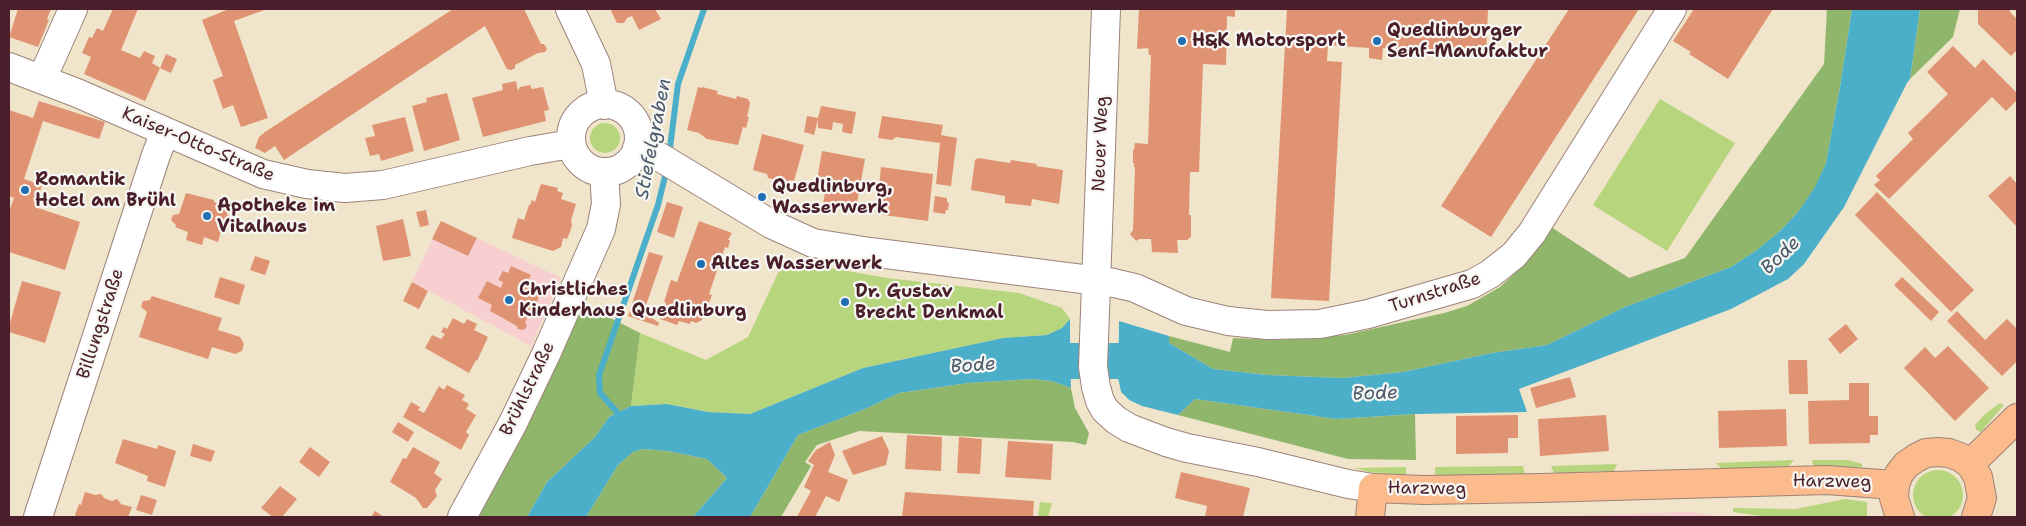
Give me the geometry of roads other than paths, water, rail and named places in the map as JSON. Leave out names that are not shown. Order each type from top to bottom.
[{"type":"main road","points":[[1970,464],[2017,418]]},
{"type":"main road","points":[[1900,517],[1895,505],[1895,485],[1899,474],[1906,465],[1916,458],[1926,453],[1938,452],[1960,457],[1970,464],[1978,476],[1982,491],[1981,506],[1976,517]]},
{"type":"main road","name":"Harzweg","points":[[1374,488],[1416,490],[1541,488],[1826,480],[1895,485]]},
{"type":"main road","points":[[1370,517],[1374,488]]},
{"type":"street","points":[[42,79],[73,9]]},
{"type":"street","points":[[570,9],[596,64],[604,105]]},
{"type":"street","name":"Neuer Weg","points":[[1095,280],[1106,9]]},
{"type":"street","name":"Turnstraße","points":[[645,151],[678,168],[772,224],[813,243],[870,252],[1095,280],[1135,288],[1186,311],[1207,317],[1267,325],[1311,324],[1344,320],[1472,284],[1490,274],[1514,255],[1532,233],[1672,9]]},
{"type":"street","name":"Kaiser-Otto-Straße","points":[[9,67],[42,79],[276,179],[345,188],[364,188],[393,183],[530,150],[571,144]]},
{"type":"street","points":[[604,105],[621,109],[630,116],[645,151],[632,158],[625,166],[615,171],[604,172],[590,169],[583,164],[574,153],[571,144],[571,133],[578,117],[592,107],[604,105]]},
{"type":"street","name":"Billungstraße","points":[[38,517],[165,132]]},
{"type":"street","name":"Brühlstraße","points":[[462,517],[513,423],[546,354],[601,229],[606,204],[604,172]]},
{"type":"street","name":"Harzweg","points":[[1095,280],[1094,380],[1100,402],[1109,415],[1129,428],[1187,448],[1258,462],[1348,484],[1374,488]]},
{"type":"water","points":[[1852,9],[1920,9],[1910,79],[1844,207],[1804,264],[1788,279],[1731,309],[1519,389],[1527,412],[1415,414],[1337,419],[1195,399],[1178,415],[1142,406],[1129,400],[1121,392],[1117,372],[1119,321],[1169,336],[1169,343],[1213,369],[1268,375],[1342,378],[1403,372],[1492,353],[1547,345],[1625,307],[1731,267],[1757,250],[1780,231],[1799,211],[1815,187],[1826,163]]},
{"type":"water","points":[[1070,319],[1071,388],[1052,381],[1032,379],[968,383],[899,393],[865,409],[798,435],[750,517],[693,517],[727,478],[707,459],[668,451],[643,449],[633,452],[618,465],[586,517],[527,517],[547,482],[595,437],[609,417],[631,406],[667,404],[708,412],[750,414],[863,368],[1003,338],[1047,335],[1062,328]]},
{"type":"waterway","name":"Stiefelgraben","points":[[669,156],[678,84],[704,9]]},
{"type":"waterway","name":"Stiefelgraben","points":[[620,420],[617,412],[600,393],[599,375],[658,205],[667,168]]},
{"type":"waterway","name":"Bode","points":[[1021,361],[1118,361],[1166,371]]},
{"type":"place","name":"H&K Motorsport","points":[[1182,41]]},
{"type":"place","name":"Quedlinburger Senf-Manufaktur","points":[[1377,41]]},
{"type":"place","name":"Romantik Hotel am Brühl","points":[[25,190]]},
{"type":"place","name":"Quedlinburg, Wasserwerk","points":[[762,197]]},
{"type":"place","name":"Apotheke im Vitalhaus","points":[[207,216]]},
{"type":"place","name":"Altes Wasserwerk","points":[[701,264]]},
{"type":"place","name":"Christliches Kinderhaus Quedlinburg","points":[[509,300]]},
{"type":"place","name":"Dr. Gustav Brecht Denkmal","points":[[845,302]]}]
